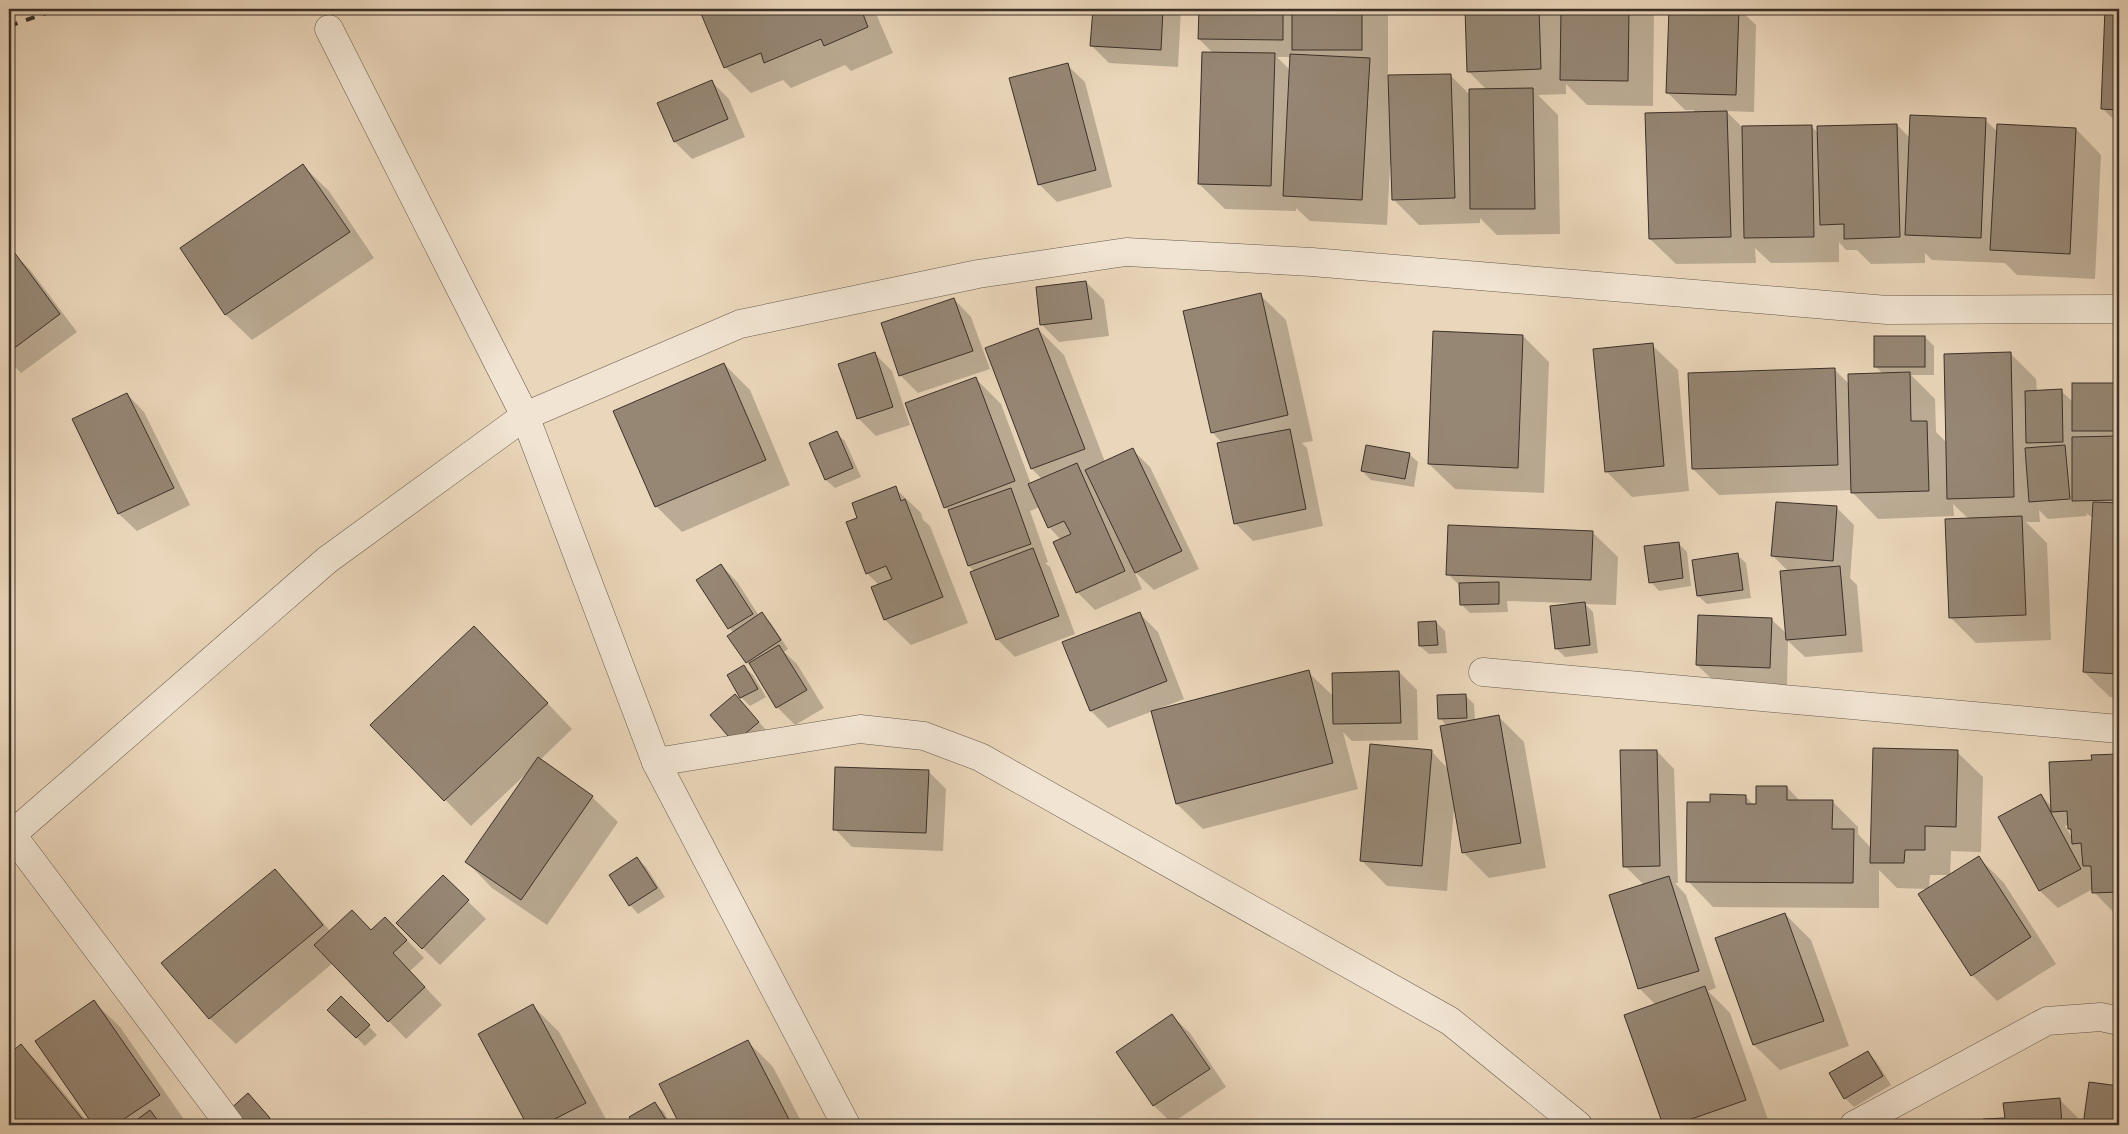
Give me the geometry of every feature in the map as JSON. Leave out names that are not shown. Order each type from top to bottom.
[{"type":"street","points":[[329,29],[526,416],[656,762],[846,1125]]},
{"type":"street","points":[[230,1125],[10,836],[327,560],[526,416],[740,324],[978,274],[1126,252],[1322,263],[1887,310],[2119,309]]},
{"type":"street","points":[[1483,672],[2119,729]]},
{"type":"street","points":[[656,762],[860,729],[924,736],[980,757],[1450,1021],[1578,1125]]},
{"type":"street","points":[[1854,1125],[2048,1021],[2101,1017],[2119,1021]]},
{"type":"building","points":[[699,9],[861,9],[868,27],[824,46],[821,39],[764,63],[761,53],[724,68]]},
{"type":"building","points":[[1093,9],[1163,9],[1161,50],[1090,46]]},
{"type":"building","points":[[1199,9],[1283,9],[1283,40],[1198,39]]},
{"type":"building","points":[[1292,9],[1362,9],[1362,50],[1292,50]]},
{"type":"building","points":[[1465,9],[1539,9],[1541,69],[1467,72]]},
{"type":"building","points":[[1561,9],[1629,9],[1628,81],[1560,80]]},
{"type":"building","points":[[1669,9],[1739,9],[1736,95],[1666,93]]},
{"type":"building","points":[[2105,9],[2119,9],[2119,110],[2101,109]]},
{"type":"building","points":[[1202,52],[1275,53],[1271,186],[1198,184]]},
{"type":"building","points":[[1290,54],[1370,58],[1362,200],[1283,196]]},
{"type":"building","points":[[1068,63],[1096,170],[1038,185],[1009,78]]},
{"type":"building","points":[[1451,74],[1455,198],[1392,200],[1388,75]]},
{"type":"building","points":[[712,80],[728,119],[674,142],[657,103]]},
{"type":"building","points":[[1533,88],[1535,209],[1470,209],[1469,89]]},
{"type":"building","points":[[1727,111],[1731,237],[1649,239],[1645,113]]},
{"type":"building","points":[[1910,115],[1986,118],[1981,238],[1905,235]]},
{"type":"building","points":[[1897,124],[1900,237],[1844,239],[1844,224],[1820,225],[1817,126]]},
{"type":"building","points":[[1997,124],[2076,128],[2070,254],[1990,250]]},
{"type":"building","points":[[1812,125],[1814,237],[1744,238],[1742,126]]},
{"type":"building","points":[[303,164],[350,232],[225,315],[180,248]]},
{"type":"building","points":[[14,252],[60,314],[9,352],[9,255]]},
{"type":"building","points":[[1086,281],[1092,319],[1040,325],[1036,287]]},
{"type":"building","points":[[1261,293],[1288,415],[1211,433],[1183,311]]},
{"type":"building","points":[[954,298],[973,351],[899,376],[881,323]]},
{"type":"building","points":[[1038,328],[1085,449],[1031,469],[985,348]]},
{"type":"building","points":[[1433,331],[1523,335],[1518,468],[1428,464]]},
{"type":"building","points":[[1874,336],[1925,336],[1925,367],[1874,367]]},
{"type":"building","points":[[1653,343],[1664,466],[1605,472],[1593,349]]},
{"type":"building","points":[[875,352],[893,407],[857,419],[838,364]]},
{"type":"building","points":[[2011,352],[2014,497],[1947,499],[1944,354]]},
{"type":"building","points":[[724,363],[766,460],[655,507],[613,411]]},
{"type":"building","points":[[1835,368],[1838,465],[1692,469],[1688,373]]},
{"type":"building","points":[[1910,372],[1911,421],[1927,421],[1929,491],[1851,493],[1848,374]]},
{"type":"building","points":[[976,377],[1015,481],[944,508],[905,403]]},
{"type":"building","points":[[2072,383],[2119,383],[2119,431],[2072,431]]},
{"type":"building","points":[[2062,389],[2063,442],[2026,443],[2025,391]]},
{"type":"building","points":[[127,393],[174,488],[118,514],[72,419]]},
{"type":"building","points":[[1290,429],[1306,509],[1234,524],[1217,443]]},
{"type":"building","points":[[837,431],[853,468],[825,480],[809,443]]},
{"type":"building","points":[[2119,436],[2119,500],[2072,501],[2072,437]]},
{"type":"building","points":[[1366,445],[1410,453],[1405,479],[1361,471]]},
{"type":"building","points":[[2065,445],[2070,499],[2029,502],[2025,448]]},
{"type":"building","points":[[1133,448],[1182,551],[1135,573],[1085,470]]},
{"type":"building","points":[[1077,463],[1125,571],[1076,593],[1053,542],[1071,534],[1064,521],[1048,528],[1028,484]]},
{"type":"building","points":[[896,486],[901,501],[905,499],[943,597],[884,620],[871,587],[892,579],[886,566],[866,574],[846,522],[857,518],[852,503]]},
{"type":"building","points":[[1011,488],[1031,544],[968,566],[948,510]]},
{"type":"building","points":[[1776,502],[1837,506],[1833,561],[1771,556]]},
{"type":"building","points":[[2093,502],[2119,503],[2119,674],[2083,672]]},
{"type":"building","points":[[2022,516],[2026,615],[1949,618],[1945,519]]},
{"type":"building","points":[[1448,525],[1593,531],[1591,580],[1446,575]]},
{"type":"building","points":[[1679,542],[1683,578],[1649,583],[1644,546]]},
{"type":"building","points":[[1033,548],[1059,616],[996,640],[970,572]]},
{"type":"building","points":[[1738,553],[1743,590],[1697,596],[1692,560]]},
{"type":"building","points":[[721,564],[753,614],[728,629],[696,580]]},
{"type":"building","points":[[1840,566],[1846,635],[1786,640],[1780,571]]},
{"type":"building","points":[[1499,582],[1499,604],[1460,605],[1459,583]]},
{"type":"building","points":[[1585,602],[1590,645],[1555,649],[1550,606]]},
{"type":"building","points":[[762,612],[781,640],[746,663],[727,636]]},
{"type":"building","points":[[1140,612],[1167,681],[1090,711],[1062,642]]},
{"type":"building","points":[[1698,615],[1772,618],[1770,668],[1696,665]]},
{"type":"building","points":[[1436,621],[1438,645],[1419,646],[1418,622]]},
{"type":"building","points":[[474,626],[548,703],[444,801],[370,725]]},
{"type":"building","points":[[779,645],[807,690],[776,708],[749,663]]},
{"type":"building","points":[[744,665],[758,689],[740,698],[727,675]]},
{"type":"building","points":[[1309,670],[1333,763],[1176,804],[1151,711]]},
{"type":"building","points":[[1399,671],[1401,723],[1333,724],[1332,673]]},
{"type":"building","points":[[735,694],[759,722],[734,743],[710,715]]},
{"type":"building","points":[[1466,694],[1467,718],[1438,719],[1437,695]]},
{"type":"building","points":[[1499,715],[1521,843],[1462,853],[1440,726]]},
{"type":"building","points":[[1370,744],[1432,750],[1422,866],[1360,861]]},
{"type":"building","points":[[1873,748],[1958,750],[1956,827],[1925,826],[1925,850],[1905,850],[1904,863],[1870,863]]},
{"type":"building","points":[[1620,750],[1657,750],[1660,866],[1623,867]]},
{"type":"building","points":[[2119,754],[2119,892],[2092,893],[2091,866],[2083,866],[2081,843],[2072,844],[2071,829],[2068,829],[2067,811],[2051,812],[2049,762],[2092,760],[2091,755]]},
{"type":"building","points":[[538,757],[593,796],[521,900],[465,862]]},
{"type":"building","points":[[835,767],[929,770],[926,833],[833,830]]},
{"type":"building","points":[[1756,786],[1787,786],[1787,800],[1833,800],[1832,829],[1854,829],[1853,883],[1686,882],[1687,802],[1710,802],[1710,794],[1746,795],[1746,804],[1756,804]]},
{"type":"building","points":[[2041,794],[2081,869],[2039,891],[1998,817]]},
{"type":"building","points":[[1979,856],[2031,937],[1971,976],[1918,894]]},
{"type":"building","points":[[637,857],[657,888],[629,906],[609,875]]},
{"type":"building","points":[[275,869],[323,925],[209,1019],[161,963]]},
{"type":"building","points":[[443,875],[469,900],[422,949],[396,923]]},
{"type":"building","points":[[1669,876],[1699,971],[1638,989],[1609,895]]},
{"type":"building","points":[[352,910],[371,930],[385,917],[407,940],[393,953],[425,987],[388,1022],[314,945]]},
{"type":"building","points":[[1785,913],[1824,1021],[1753,1045],[1715,938]]},
{"type":"building","points":[[1705,986],[1746,1100],[1674,1125],[1663,1125],[1624,1015]]},
{"type":"building","points":[[341,996],[370,1025],[356,1038],[327,1010]]},
{"type":"building","points":[[94,1000],[160,1095],[115,1125],[93,1125],[35,1041]]},
{"type":"building","points":[[533,1004],[586,1103],[543,1125],[527,1125],[478,1034]]},
{"type":"building","points":[[1172,1014],[1210,1069],[1153,1106],[1116,1052]]},
{"type":"building","points":[[748,1040],[792,1125],[680,1125],[659,1084]]},
{"type":"building","points":[[21,1044],[84,1121],[79,1125],[9,1125],[9,1054]]},
{"type":"building","points":[[1868,1051],[1883,1076],[1844,1099],[1829,1073]]},
{"type":"building","points":[[2089,1082],[2119,1086],[2119,1125],[2083,1125]]},
{"type":"building","points":[[248,1093],[270,1118],[262,1125],[239,1125],[227,1112]]},
{"type":"building","points":[[2060,1098],[2062,1125],[1984,1125],[1983,1119],[2005,1118],[2003,1103]]},
{"type":"building","points":[[655,1102],[669,1125],[634,1125],[629,1117]]},
{"type":"building","points":[[150,1110],[161,1125],[130,1125]]},
{"type":"railway","points":[[9,26],[58,9]]}]
